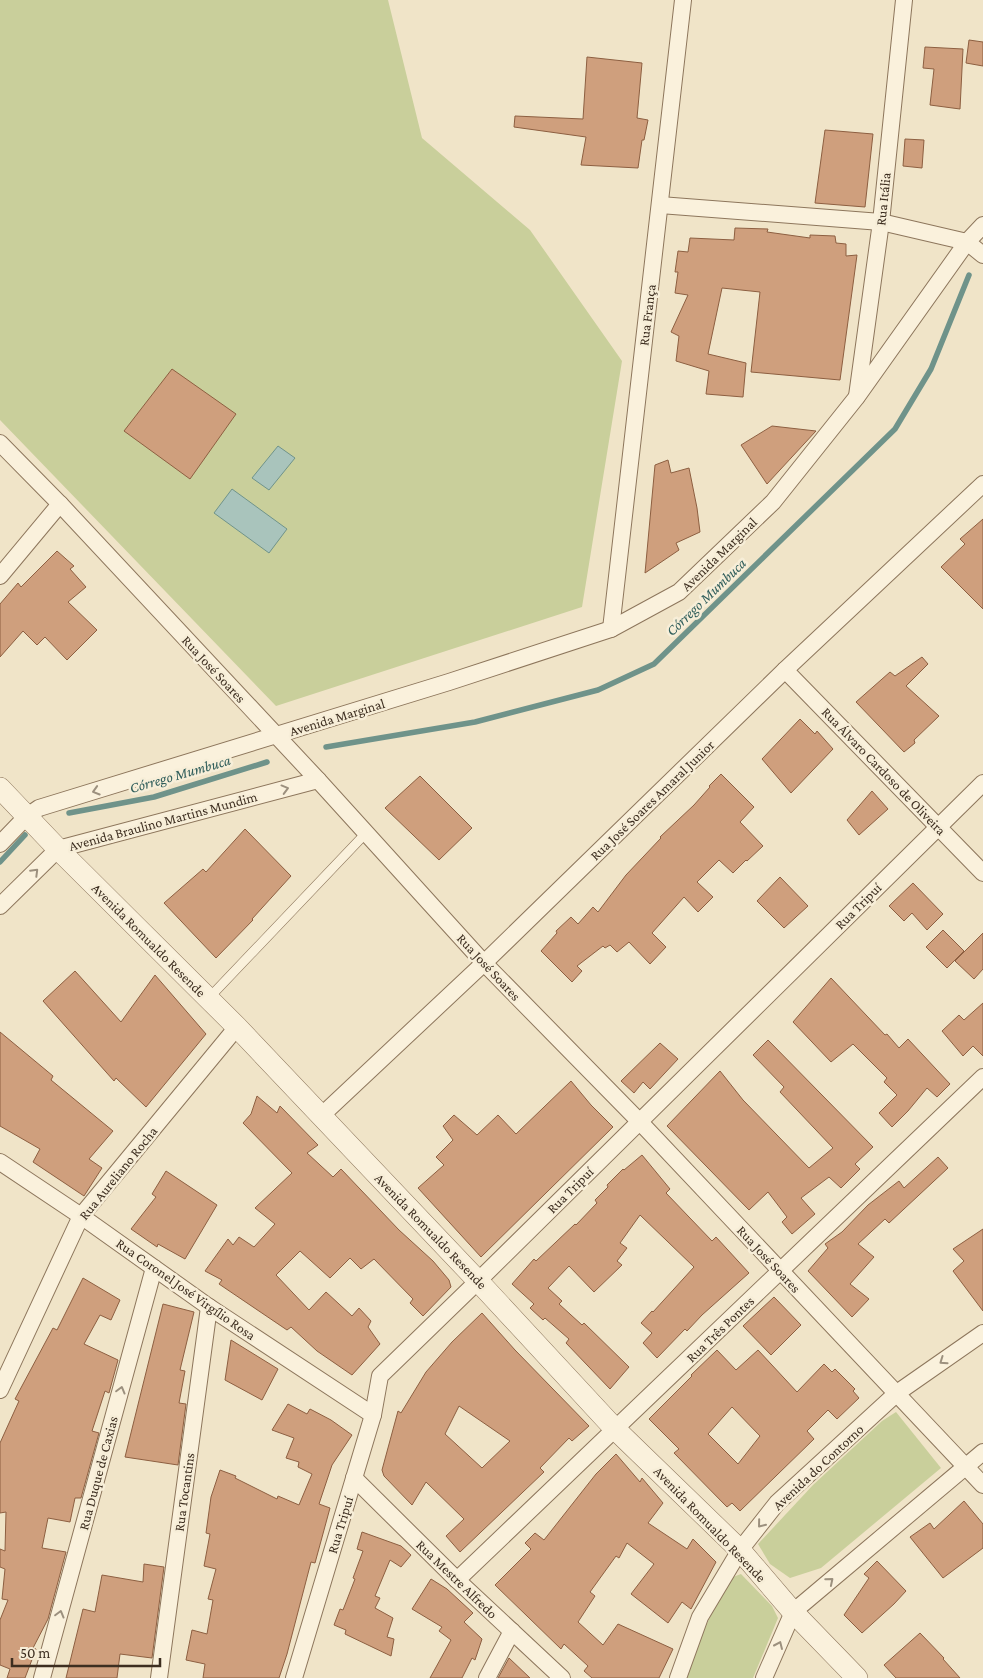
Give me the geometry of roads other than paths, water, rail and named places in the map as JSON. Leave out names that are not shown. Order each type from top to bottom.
[{"type":"street","name":"Rua França","points":[[611,630],[683,0]]},
{"type":"street","name":"Rua Itália","points":[[856,398],[881,222],[904,0]]},
{"type":"street","points":[[660,205],[881,222],[974,247]]},
{"type":"street","name":"Avenida Marginal","points":[[276,735],[611,630],[679,592],[774,502],[974,247],[983,225]]},
{"type":"street","name":"Rua José Soares","points":[[0,443],[60,504],[318,780],[484,963],[639,1121],[983,1485]]},
{"type":"street","name":"Rua José Soares Amaral Junior","points":[[321,1116],[484,963],[785,670],[983,484]]},
{"type":"street","points":[[0,576],[60,504]]},
{"type":"street","name":"Rua Álvaro Cardoso de Oliveira","points":[[785,670],[983,873]]},
{"type":"street","points":[[0,844],[26,817],[39,808],[276,735]]},
{"type":"street","name":"Avenida Braulino Martins Mundim","points":[[0,906],[58,849],[318,780]]},
{"type":"street","name":"Rua Tripuí","points":[[294,1678],[373,1415],[380,1376],[983,783]]},
{"type":"street","name":"Avenida Romualdo Resende","points":[[0,788],[26,817],[237,1027],[478,1281],[615,1429],[740,1550],[793,1612],[857,1678]]},
{"type":"street","name":"Rua Aureliano Rocha","points":[[0,1390],[81,1216],[237,1027]]},
{"type":"street","name":"Rua Três Pontes","points":[[457,1580],[983,1077]]},
{"type":"street","name":"Rua Coronel José Virgílio Rosa","points":[[0,1162],[81,1216],[209,1307],[373,1415]]},
{"type":"street","name":"Rua Duque de Caxias","points":[[42,1678],[154,1268]]},
{"type":"street","name":"Rua Tocantins","points":[[159,1678],[209,1307]]},
{"type":"street","name":"Avenida do Contorno","points":[[678,1678],[700,1617],[740,1550],[777,1503],[897,1393],[983,1333]]},
{"type":"street","points":[[764,1678],[793,1612],[964,1466],[983,1452]]},
{"type":"street","name":"Rua Mestre Alfredo","points":[[354,1478],[457,1580],[562,1678]]},
{"type":"street","points":[[487,1678],[512,1631]]},
{"type":"lane","points":[[208,999],[366,833]]},
{"type":"water","points":[[278,446],[295,458],[269,490],[252,478]]},
{"type":"water","points":[[232,489],[287,529],[269,553],[214,513]]},
{"type":"waterway","name":"Córrego Mumbuca","points":[[326,747],[475,722],[598,690],[654,664],[895,429],[931,369],[969,275]]},
{"type":"waterway","name":"Córrego Mumbuca","points":[[69,813],[154,797],[267,762]]},
{"type":"waterway","name":"Córrego Mumbuca","points":[[0,862],[25,835]]}]
